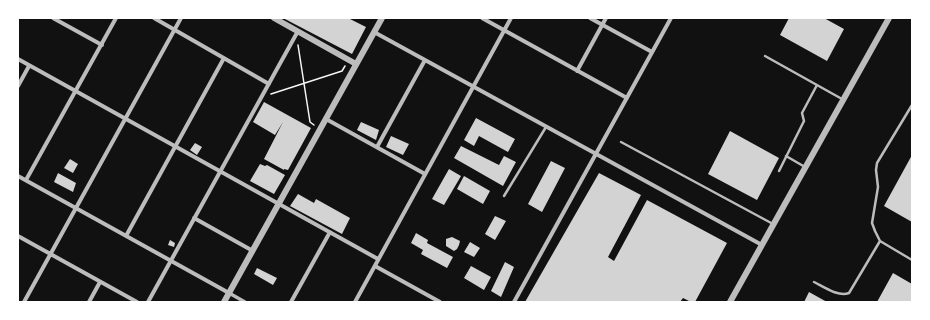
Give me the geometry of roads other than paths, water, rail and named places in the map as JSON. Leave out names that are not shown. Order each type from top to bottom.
[{"type":"street","points":[[26,180],[116,18]]},
{"type":"street","points":[[154,18],[269,84]]},
{"type":"street","points":[[24,302],[181,18]]},
{"type":"street","points":[[274,18],[356,64]]},
{"type":"street","points":[[224,302],[382,18]]},
{"type":"street","points":[[482,18],[627,98]]},
{"type":"street","points":[[355,302],[511,18]]},
{"type":"street","points":[[590,18],[652,52]]},
{"type":"street","points":[[577,71],[606,18]]},
{"type":"street","points":[[514,302],[671,18]]},
{"type":"street","points":[[730,302],[888,18]]},
{"type":"street","points":[[57,19],[102,45]]},
{"type":"street","points":[[148,302],[298,31]]},
{"type":"street","points":[[374,32],[762,245]]},
{"type":"street","points":[[126,236],[224,58]]},
{"type":"street","points":[[18,59],[378,259]]},
{"type":"street","points":[[377,147],[425,60]]},
{"type":"street","points":[[18,86],[29,66]]},
{"type":"street","points":[[326,119],[425,174]]},
{"type":"street","points":[[18,176],[245,302]]},
{"type":"street","points":[[194,218],[253,251]]},
{"type":"street","points":[[291,302],[330,232]]},
{"type":"street","points":[[18,236],[136,302]]},
{"type":"street","points":[[375,266],[440,302]]},
{"type":"street","points":[[89,302],[100,282]]},
{"type":"lane","points":[[765,56],[843,100]]},
{"type":"lane","points":[[779,171],[804,122],[802,113],[817,85]]},
{"type":"lane","points":[[912,105],[877,164],[876,170],[878,187],[872,223],[880,241],[912,260]]},
{"type":"lane","points":[[504,196],[546,126]]},
{"type":"lane","points":[[621,142],[773,224]]},
{"type":"lane","points":[[786,156],[805,167]]},
{"type":"lane","points":[[814,282],[844,295],[849,293],[880,241]]}]
